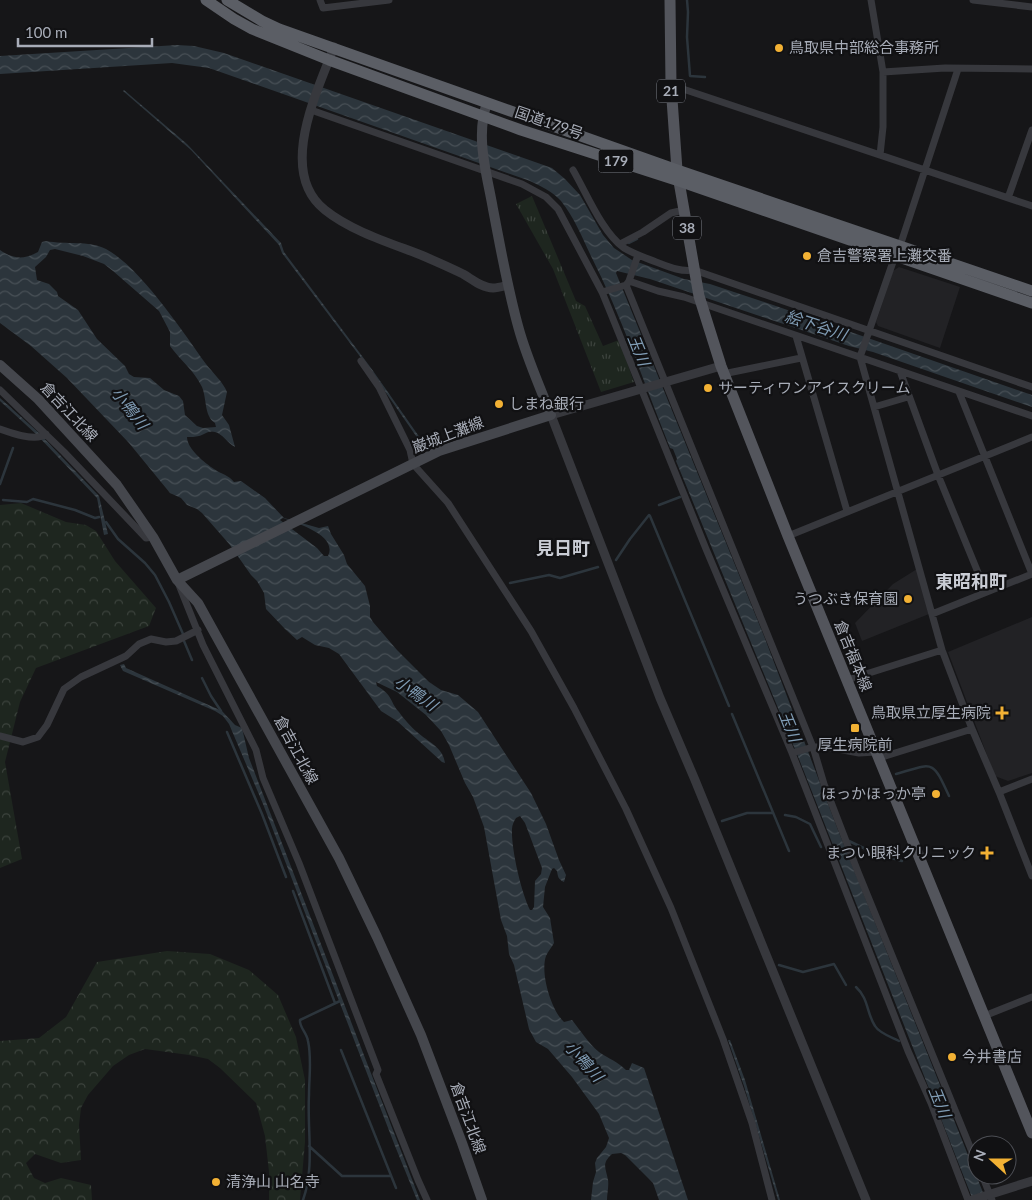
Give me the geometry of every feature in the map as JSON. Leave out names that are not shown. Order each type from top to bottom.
[{"type":"highway","name":"国道179号","points":[[207,0],[234,20],[252,29],[329,60],[521,130],[678,176]]},
{"type":"highway","name":"国道179号","points":[[227,0],[278,29],[334,47],[487,103],[678,176],[897,251],[1032,292]]},
{"type":"highway","name":"国道179号","points":[[897,251],[1032,303]]},
{"type":"main road","name":"21","points":[[670,0],[670,84],[678,176]]},
{"type":"main road","points":[[487,103],[481,132],[485,170],[508,285],[520,334],[551,415]]},
{"type":"main road","name":"倉吉福本線","points":[[678,176],[700,300],[722,370],[877,755],[1032,1132]]},
{"type":"main road","name":"倉吉江北線","points":[[0,365],[38,399],[117,486],[153,538],[177,580],[198,603],[343,867],[377,937],[421,1036],[482,1200]]},
{"type":"main road","name":"巌城上灘線","points":[[177,580],[440,451],[551,415]]},
{"type":"street","points":[[320,0],[323,8],[389,0]]},
{"type":"street","points":[[871,0],[883,72],[880,155]]},
{"type":"street","points":[[973,0],[1032,7]]},
{"type":"street","points":[[334,47],[311,109],[302,149],[302,176],[308,190],[324,210],[355,228],[438,262],[480,285],[493,288],[508,285]]},
{"type":"street","points":[[958,69],[861,354],[942,650],[1032,876]]},
{"type":"street","points":[[883,72],[1032,69]]},
{"type":"street","points":[[670,84],[1032,206]]},
{"type":"street","points":[[311,109],[485,170],[533,189],[546,197],[558,209],[602,292],[643,388],[706,549],[792,753],[968,1200]]},
{"type":"street","points":[[1008,198],[1032,130]]},
{"type":"street","points":[[573,170],[610,236],[638,255],[675,269],[694,273],[868,333],[1032,386]]},
{"type":"street","points":[[620,244],[643,232],[671,213],[684,210]]},
{"type":"street","points":[[638,255],[628,283],[663,382],[813,747],[824,784],[858,872],[967,1139]]},
{"type":"street","points":[[602,292],[628,283],[700,300],[796,336],[861,354],[900,371],[1032,416]]},
{"type":"street","points":[[796,336],[847,511]]},
{"type":"street","points":[[801,358],[722,370],[663,382],[551,415],[660,698],[866,1200]]},
{"type":"street","points":[[361,361],[379,387],[410,450],[410,465],[448,503],[530,632],[574,708],[626,809],[671,908],[722,1039],[752,1123],[772,1200]]},
{"type":"street","points":[[900,371],[938,475],[986,592]]},
{"type":"street","points":[[0,390],[46,434],[146,538],[153,538]]},
{"type":"street","points":[[932,614],[1032,574],[960,392]]},
{"type":"street","points":[[874,407],[908,397]]},
{"type":"street","points":[[0,429],[19,436],[42,437],[46,434]]},
{"type":"street","points":[[788,536],[1032,436]]},
{"type":"street","points":[[177,580],[198,630],[256,750],[263,778],[299,863],[378,1070],[376,1074],[427,1200]]},
{"type":"street","points":[[0,736],[24,742],[38,737],[47,725],[64,689],[81,677],[126,656],[139,644],[151,639],[166,642],[176,641],[198,630]]},
{"type":"street","points":[[847,680],[942,650]]},
{"type":"street","points":[[792,753],[813,747],[877,755],[972,728]]},
{"type":"street","points":[[999,792],[1032,779]]},
{"type":"street","points":[[1022,852],[1032,854]]},
{"type":"street","points":[[984,1016],[1032,997]]},
{"type":"street","points":[[972,1200],[991,1198],[1032,1182]]},
{"type":"street","points":[[986,1185],[991,1198]]},
{"type":"shaded area","points":[[899,267],[960,287],[940,348],[878,326],[876,322],[893,271]]},
{"type":"shaded area","points":[[917,569],[929,614],[862,641],[855,623],[893,584]]},
{"type":"shaded area","name":"鳥取県立厚生病院","points":[[1032,617],[1032,773],[1008,781],[995,776],[948,652]]},
{"type":"green space","points":[[532,196],[576,301],[585,306],[603,346],[619,340],[634,382],[601,392],[553,269],[516,204]]},
{"type":"green space","points":[[21,503],[66,522],[86,525],[96,531],[115,561],[156,608],[149,626],[36,668],[20,702],[5,762],[22,859],[0,868],[0,505]]},
{"type":"green space","points":[[167,951],[210,954],[249,970],[278,995],[296,1037],[305,1080],[305,1142],[300,1200],[269,1200],[269,1172],[265,1136],[256,1103],[208,1059],[145,1049],[129,1055],[113,1066],[88,1095],[81,1108],[79,1125],[81,1160],[61,1163],[35,1154],[26,1163],[34,1178],[45,1183],[61,1178],[91,1185],[92,1200],[0,1200],[0,1041],[39,1038],[66,1017],[97,962]]},
{"type":"water","points":[[177,45],[194,46],[224,53],[552,168],[580,195],[603,235],[614,248],[632,260],[684,279],[710,284],[776,306],[1032,395],[1032,407],[873,352],[849,346],[650,279],[617,271],[616,273],[764,636],[838,830],[967,1152],[967,1185],[799,759],[676,461],[673,449],[670,448],[623,326],[581,234],[561,201],[543,187],[530,181],[209,68],[172,63],[0,74],[0,56]]},
{"type":"water","points":[[124,90],[187,144],[281,243],[284,252],[371,368],[425,445],[423,446],[368,367],[282,253],[279,245],[191,150]]},
{"type":"water","name":"小鴨川","points":[[42,242],[99,246],[119,258],[147,285],[227,392],[222,415],[229,425],[235,447],[215,432],[207,432],[199,436],[187,437],[193,451],[214,469],[234,482],[241,481],[265,498],[284,518],[319,528],[328,526],[347,564],[365,586],[370,606],[370,617],[373,622],[397,650],[429,682],[441,690],[458,695],[478,712],[531,793],[546,824],[566,875],[564,882],[559,878],[557,871],[554,868],[552,869],[545,887],[543,907],[550,918],[554,943],[547,954],[544,972],[551,1000],[564,1022],[572,1020],[599,1052],[626,1070],[629,1070],[632,1063],[644,1068],[688,1200],[659,1200],[653,1183],[621,1153],[612,1154],[605,1163],[608,1182],[607,1200],[591,1200],[596,1172],[595,1163],[606,1147],[609,1138],[599,1114],[572,1077],[548,1049],[536,1042],[529,1029],[514,965],[509,954],[507,936],[501,920],[484,827],[473,797],[441,731],[426,715],[397,692],[376,682],[377,686],[389,696],[410,725],[438,749],[444,757],[445,763],[397,721],[381,711],[339,654],[329,648],[315,645],[302,637],[297,640],[285,629],[266,609],[264,593],[257,581],[230,545],[202,513],[187,505],[181,498],[170,493],[129,443],[67,378],[31,346],[0,323],[0,250],[14,257],[23,257],[38,252]],"holes":[[[55,249],[83,256],[104,264],[159,311],[170,332],[170,346],[199,381],[204,392],[207,412],[216,427],[203,428],[197,426],[185,415],[183,401],[179,396],[164,390],[150,378],[134,377],[129,374],[125,366],[97,339],[78,310],[58,296],[57,292],[49,284],[37,280],[35,267],[46,257],[50,250]],[[283,518],[315,531],[322,536],[330,549],[328,556],[324,556],[317,548],[280,520]],[[520,816],[525,823],[542,868],[541,874],[535,881],[534,907],[532,910],[530,910],[523,892],[515,858],[512,829],[516,818]]]},
{"type":"water","points":[[0,398],[39,433],[99,496],[108,534],[104,535],[97,498],[37,435],[0,401]]},
{"type":"water","points":[[124,664],[126,668],[222,711],[235,725],[242,728],[249,758],[420,1200],[417,1200],[395,1146],[263,804],[229,724],[223,716],[215,711],[123,671],[120,665]]},
{"type":"water","points":[[728,1040],[730,1040],[745,1080],[780,1200],[778,1200],[744,1086]]},
{"type":"water","points":[[967,1185],[980,1185],[986,1200],[973,1200]]},
{"type":"waterway","points":[[687,0],[690,76],[705,77]]},
{"type":"waterway","points":[[629,243],[637,239]]},
{"type":"waterway","points":[[0,484],[13,448]]},
{"type":"waterway","points":[[659,505],[680,497]]},
{"type":"waterway","points":[[3,500],[27,502],[33,499],[75,510],[95,518],[99,517]]},
{"type":"waterway","points":[[616,560],[649,515],[729,706]]},
{"type":"waterway","points":[[106,522],[118,539],[145,563],[155,575],[183,634]]},
{"type":"waterway","points":[[510,583],[549,575],[560,578],[598,567]]},
{"type":"waterway","points":[[184,641],[192,660]]},
{"type":"waterway","points":[[202,678],[221,711]]},
{"type":"waterway","points":[[732,714],[789,851]]},
{"type":"waterway","points":[[227,732],[262,814],[286,877]]},
{"type":"waterway","points":[[896,774],[925,766],[930,767],[939,775],[949,796]]},
{"type":"waterway","points":[[722,821],[747,813],[772,813]]},
{"type":"waterway","points":[[785,815],[796,817],[810,824],[821,847]]},
{"type":"waterway","points":[[849,841],[874,853],[902,861]]},
{"type":"waterway","points":[[293,891],[335,1003]]},
{"type":"waterway","points":[[779,965],[803,972],[834,964],[846,985]]},
{"type":"waterway","points":[[856,987],[863,996],[872,1021],[879,1031],[899,1041]]},
{"type":"waterway","points":[[303,1200],[307,1187],[310,1162],[310,1061],[307,1038],[300,1020],[340,1001]]},
{"type":"waterway","points":[[341,1050],[396,1188]]},
{"type":"waterway","points":[[309,1146],[342,1176],[391,1176]]},
{"type":"place","name":"鳥取県中部総合事務所","points":[[779,48]]},
{"type":"place","name":"倉吉警察署上灘交番","points":[[807,256]]},
{"type":"place","name":"サーティワンアイスクリーム","points":[[708,388]]},
{"type":"place","name":"しまね銀行","points":[[499,404]]},
{"type":"place","name":"うつぶき保育園","points":[[908,599]]},
{"type":"place","name":"鳥取県立厚生病院","points":[[1002,713]]},
{"type":"place","name":"厚生病院前","points":[[855,728]]},
{"type":"place","name":"ほっかほっか亭","points":[[936,794]]},
{"type":"place","name":"まつい眼科クリニック","points":[[987,853]]},
{"type":"place","name":"今井書店","points":[[952,1057]]},
{"type":"place","name":"清浄山 山名寺","points":[[216,1182]]},
{"type":"district","name":"見日町","points":[[563,549]]},
{"type":"district","name":"東昭和町","points":[[971,582]]},
{"type":"water label","name":"絵下谷川","points":[[816,325]]},
{"type":"water label","name":"玉川","points":[[639,350]]},
{"type":"water label","name":"玉川","points":[[790,726]]},
{"type":"water label","name":"玉川","points":[[940,1102]]}]
